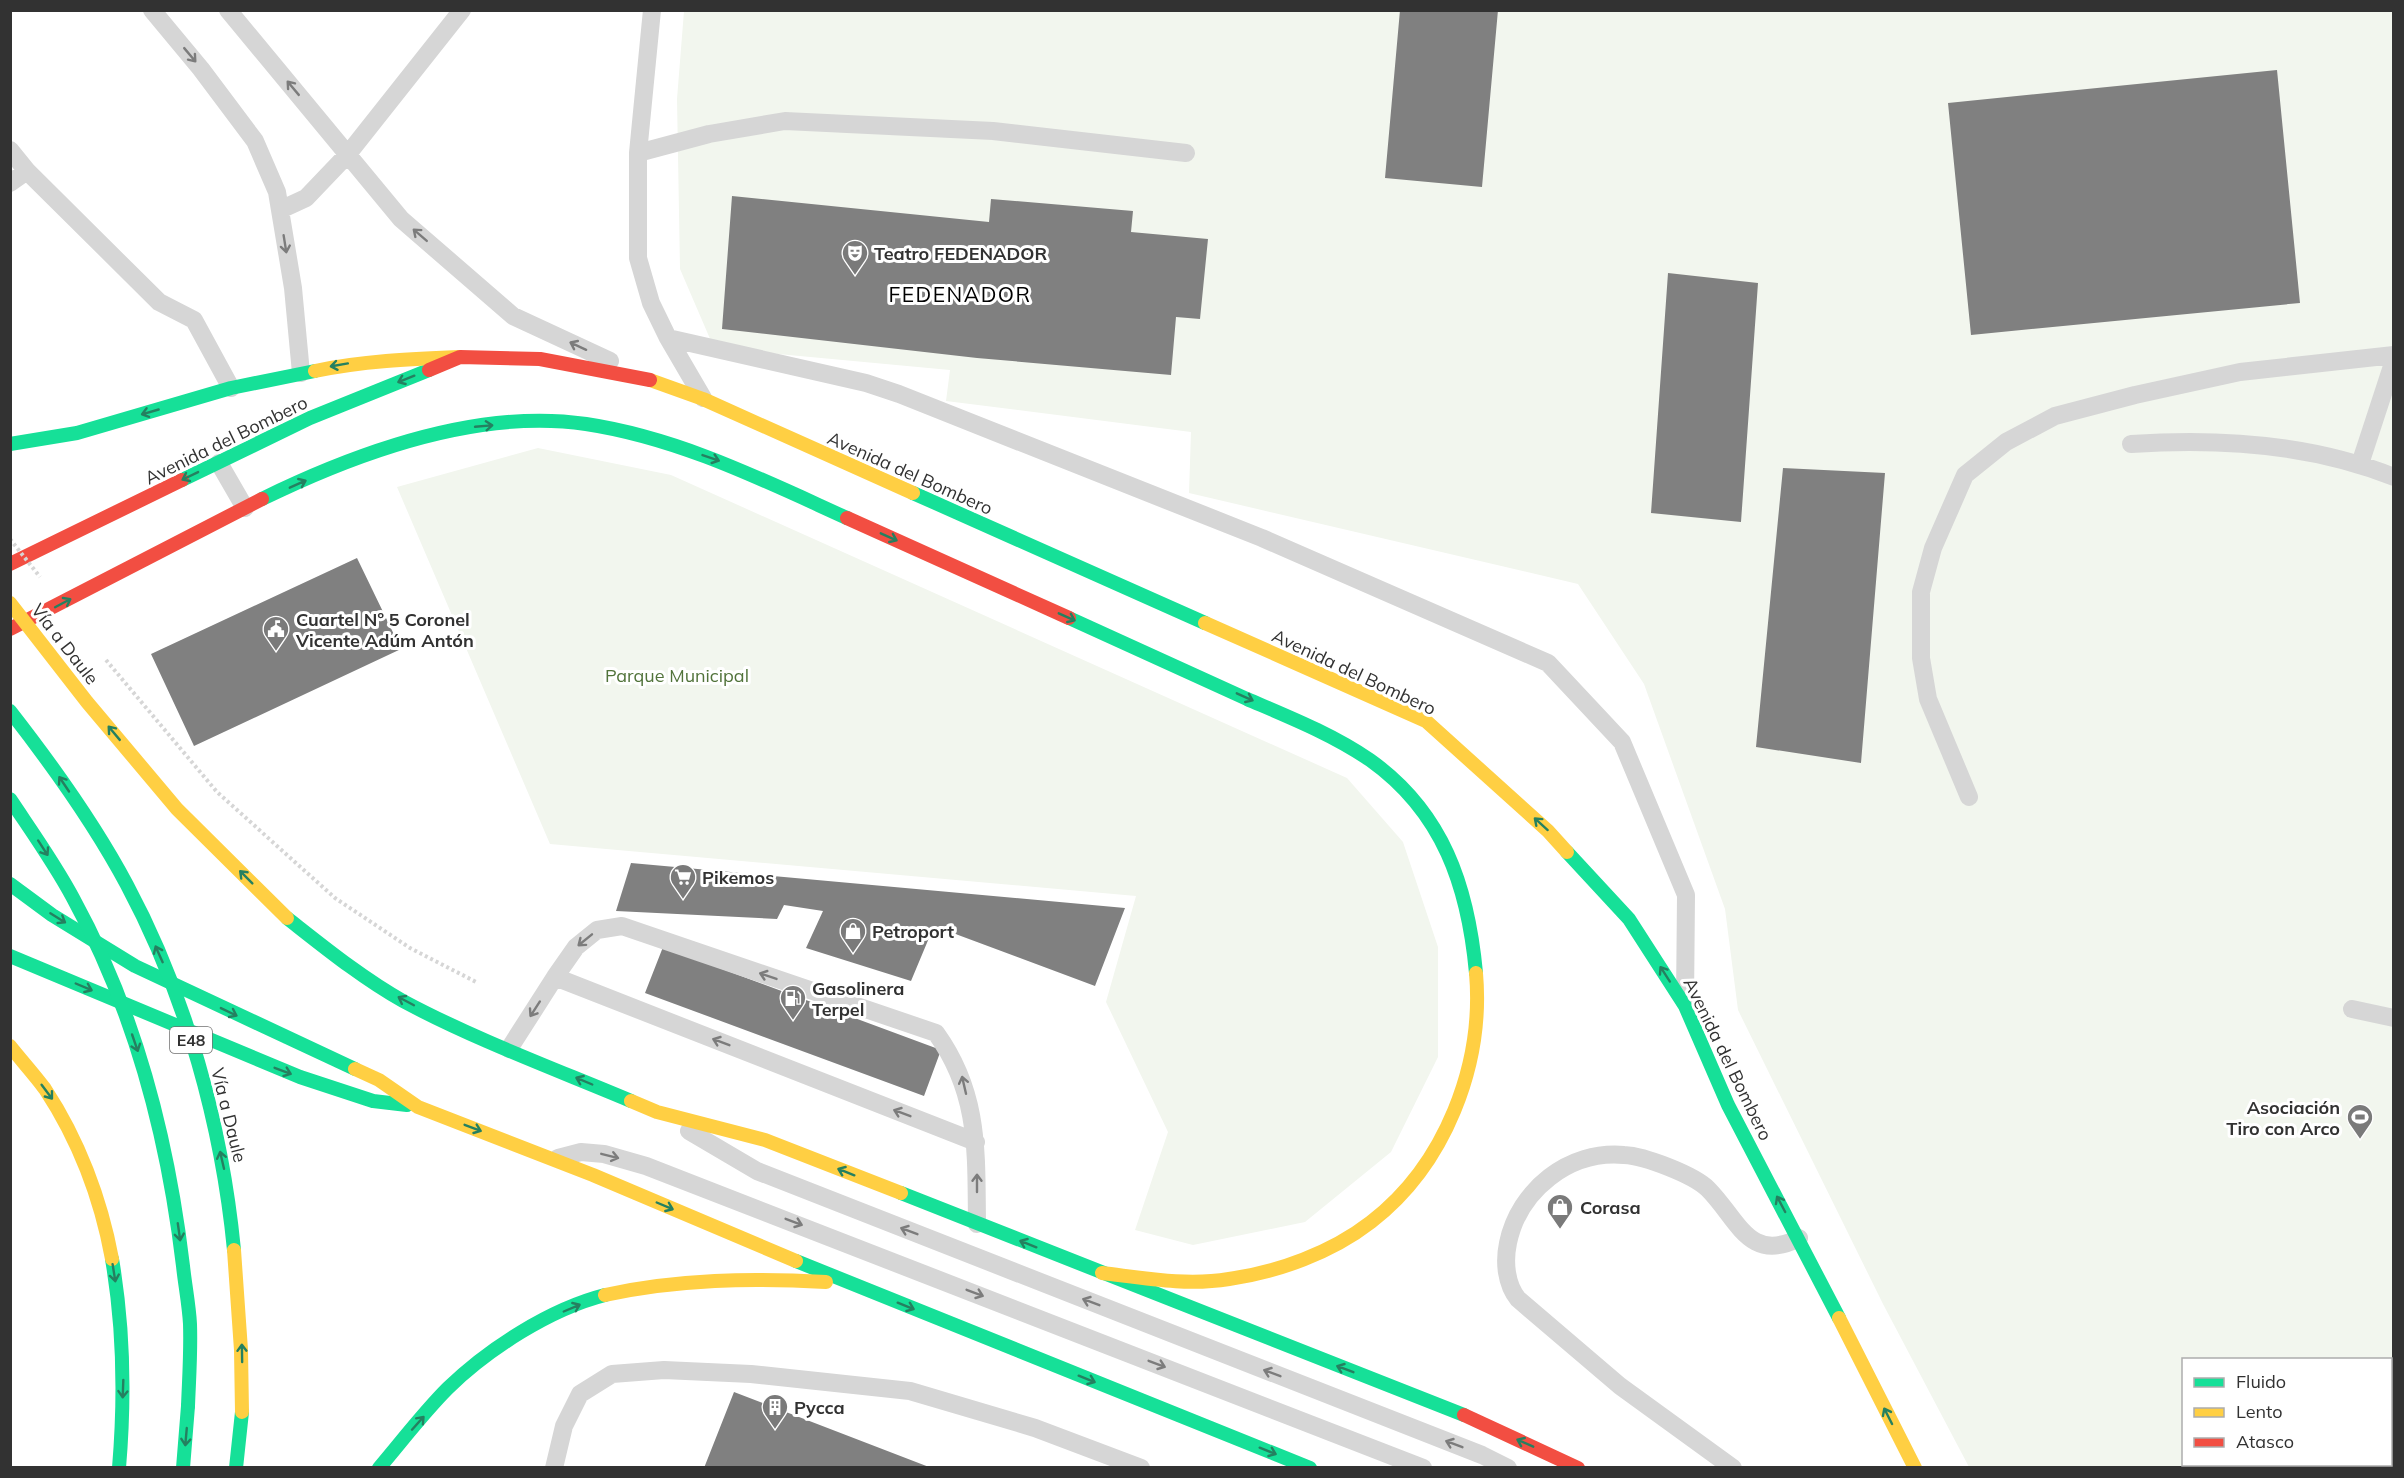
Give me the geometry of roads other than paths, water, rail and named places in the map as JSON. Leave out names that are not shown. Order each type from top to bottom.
[{"type":"main road","name":"Avenida del Bombero","points":[[10,564],[310,418],[460,357]]},
{"type":"main road","name":"Avenida del Bombero","points":[[10,444],[77,433],[231,388],[346,363],[398,358],[540,359],[650,380],[703,399],[1426,721],[1548,831],[1629,919],[1685,1006],[1728,1105],[1915,1467]]},
{"type":"main road","points":[[10,629],[245,508],[344,463],[404,441],[473,427],[537,421],[596,426],[656,439],[726,463],[1317,730],[1369,760],[1409,795],[1438,832],[1459,879],[1470,922],[1477,978],[1477,1027],[1469,1071],[1451,1116],[1432,1154],[1407,1188],[1373,1221],[1326,1248],[1276,1269],[1231,1280],[1190,1282],[1102,1274]]},
{"type":"main road","name":"Vía a Daule","points":[[10,603],[87,702],[177,809],[287,918],[343,961],[402,1000],[509,1049],[657,1112],[765,1140],[1467,1416],[1578,1467]]},
{"type":"main road","name":"Vía a Daule","points":[[10,711],[36,743],[90,823],[128,885],[161,958],[183,1016],[205,1085],[228,1192],[235,1238],[240,1299],[242,1412],[236,1467]]},
{"type":"main road","points":[[10,799],[45,851],[81,913],[113,982],[151,1092],[169,1166],[190,1324],[188,1406],[183,1467]]},
{"type":"main road","points":[[10,884],[52,915],[135,966],[378,1080],[418,1107],[1310,1467]]},
{"type":"main road","points":[[10,956],[300,1077],[373,1101],[418,1107]]},
{"type":"main road","points":[[10,1046],[58,1108],[99,1199],[123,1330],[124,1384],[119,1467]]},
{"type":"main road","points":[[379,1467],[458,1379],[506,1344],[553,1316],[600,1296],[655,1285],[706,1279],[777,1279],[852,1284]]},
{"type":"lane","points":[[152,10],[201,69],[255,141],[277,192],[293,288],[301,373]]},
{"type":"lane","points":[[228,10],[401,219],[513,316],[650,380]]},
{"type":"lane","points":[[280,210],[306,198],[348,154],[462,10]]},
{"type":"lane","points":[[652,10],[638,153],[638,258],[651,303],[703,399]]},
{"type":"lane","points":[[638,153],[709,134],[785,121],[993,131],[1186,153]]},
{"type":"lane","points":[[10,150],[27,171],[159,302],[194,320],[231,388]]},
{"type":"lane","points":[[10,183],[27,171]]},
{"type":"lane","points":[[669,338],[866,382],[899,394],[1262,538],[1548,663],[1622,742],[1686,895],[1685,1006]]},
{"type":"lane","points":[[1969,797],[1928,699],[1921,658],[1921,592],[1933,548],[1965,475],[2006,442],[2055,416],[2135,395],[2240,372],[2394,355]]},
{"type":"lane","points":[[2360,464],[2394,360]]},
{"type":"lane","points":[[2131,444],[2166,442],[2239,444],[2290,450],[2360,464],[2394,477]]},
{"type":"lane","points":[[219,463],[245,508]]},
{"type":"lane","points":[[509,1049],[576,947],[597,930],[622,926],[936,1034],[950,1053],[962,1076],[976,1142],[977,1224]]},
{"type":"lane","points":[[555,977],[976,1142]]},
{"type":"lane","points":[[2352,1009],[2394,1018]]},
{"type":"lane","points":[[657,1112],[757,1171],[1460,1446],[1508,1467]]},
{"type":"lane","points":[[553,1160],[581,1152],[604,1154],[646,1166],[1423,1467]]},
{"type":"lane","points":[[1733,1467],[1620,1386],[1518,1299],[1511,1290],[1505,1257],[1512,1224],[1536,1188],[1567,1166],[1605,1155],[1624,1155],[1661,1163],[1706,1187],[1747,1236],[1766,1247],[1785,1246],[1799,1239]]},
{"type":"lane","points":[[554,1467],[564,1426],[580,1394],[612,1374],[664,1370],[751,1374],[910,1391],[1035,1428],[1141,1467]]},
{"type":"place","name":"Teatro FEDENADOR","points":[[855,276]]},
{"type":"place","name":"Cuartel Nº 5 Coronel Vicente Adúm Antón","points":[[276,652]]},
{"type":"place","name":"Pikemos","points":[[683,900]]},
{"type":"place","name":"Petroport","points":[[853,954]]},
{"type":"place","name":"Gasolinera Terpel","points":[[793,1021]]},
{"type":"place","name":"Asociación Tiro con Arco","points":[[2360,1140]]},
{"type":"place","name":"Corasa","points":[[1560,1230]]},
{"type":"place","name":"Pycca","points":[[775,1430]]},
{"type":"district","name":"FEDENADOR","points":[[960,294]]},
{"type":"park label","name":"Parque Municipal","points":[[677,675]]}]
